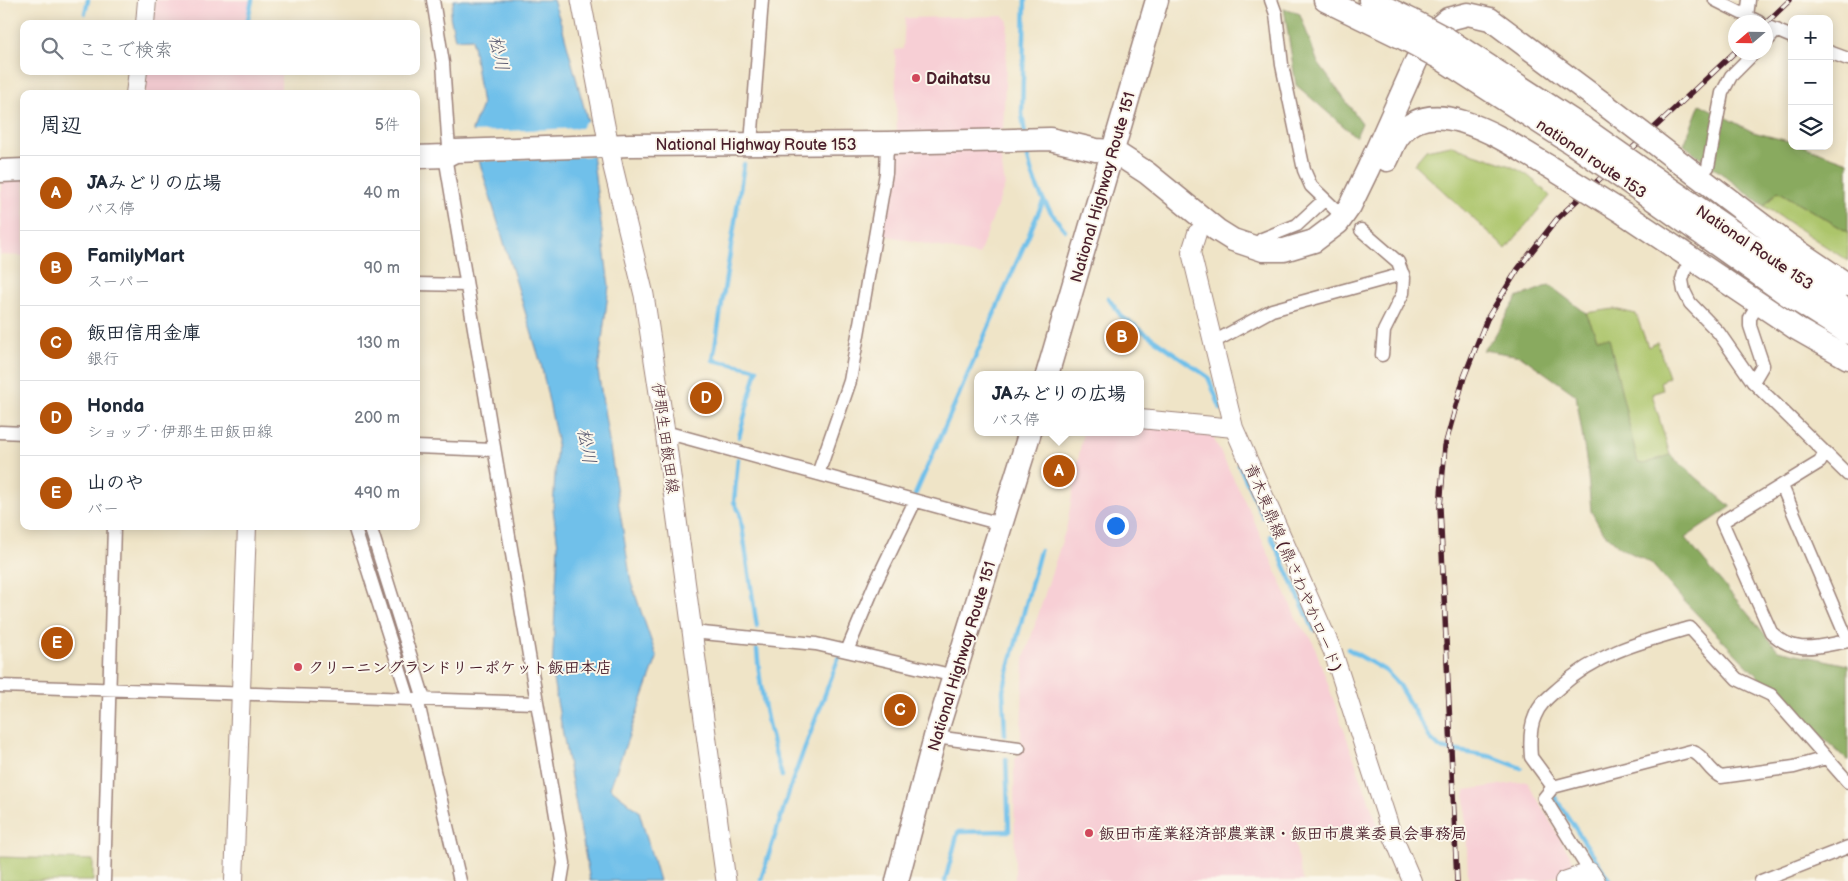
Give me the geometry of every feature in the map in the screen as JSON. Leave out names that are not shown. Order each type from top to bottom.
[{"type":"highway","name":"National Highway Route 151","points":[[1048,371],[1106,155],[1157,0]]},
{"type":"highway","name":"national route 153","points":[[1325,0],[1409,30]]},
{"type":"highway","name":"national route 153","points":[[1370,0],[1409,30],[1443,49],[1577,135],[1655,189],[1788,295],[1848,332]]},
{"type":"highway","points":[[1106,155],[1147,173],[1217,230],[1233,240],[1274,251],[1305,245],[1323,236],[1338,222],[1368,169],[1427,37],[1448,19],[1468,14],[1490,19],[1786,243],[1848,285]]},
{"type":"highway","points":[[1106,155],[1141,182],[1197,232],[1221,248],[1241,255],[1274,259],[1310,252],[1329,242],[1359,212],[1369,197],[1399,135],[1414,123],[1444,117],[1456,119],[1482,129],[1548,166],[1625,214],[1797,329],[1848,358]]},
{"type":"highway","name":"National Highway Route 153","points":[[420,157],[602,146],[887,144],[1024,138],[1060,141],[1106,155]]},
{"type":"highway","points":[[0,171],[20,170]]},
{"type":"highway","name":"National Route 153","points":[[1655,189],[1848,311]]},
{"type":"highway","name":"National Highway Route 151","points":[[897,881],[935,737],[1029,436]]},
{"type":"main road","points":[[145,20],[147,0]]},
{"type":"main road","name":"伊那生田飯田線","points":[[581,0],[602,146],[644,295],[665,432],[726,881]]},
{"type":"main road","points":[[136,90],[138,75]]},
{"type":"main road","name":"青木東鼎線 (鼎さわやかロード)","points":[[1197,232],[1191,252],[1214,339],[1234,428],[1332,652],[1392,834],[1412,881]]},
{"type":"main road","points":[[1144,419],[1234,428]]},
{"type":"main road","points":[[234,881],[247,530]]},
{"type":"main road","points":[[1564,881],[1593,876]]},
{"type":"street","points":[[433,0],[443,63],[449,146],[466,285],[564,863],[561,881]]},
{"type":"street","points":[[751,144],[762,0]]},
{"type":"street","points":[[1271,0],[1276,14],[1282,65],[1304,170],[1311,186],[1337,211]]},
{"type":"street","points":[[1715,0],[1745,15]]},
{"type":"street","points":[[1747,15],[1749,0]]},
{"type":"street","points":[[1773,29],[1788,35]]},
{"type":"street","points":[[1833,53],[1848,59]]},
{"type":"street","points":[[1708,167],[1722,93],[1731,76],[1747,60]]},
{"type":"street","points":[[818,474],[850,381],[886,173],[887,144]]},
{"type":"street","points":[[1254,247],[1262,239],[1297,225],[1324,200]]},
{"type":"street","points":[[1361,230],[1398,262],[1403,274],[1403,292],[1384,331],[1382,355]]},
{"type":"street","points":[[1686,270],[1682,280],[1684,291],[1690,303],[1719,333],[1753,382],[1824,454],[1848,475]]},
{"type":"street","points":[[1214,339],[1221,338],[1272,310],[1403,274]]},
{"type":"street","points":[[420,284],[466,285]]},
{"type":"street","points":[[1753,382],[1763,365],[1750,326],[1750,318],[1759,303]]},
{"type":"street","points":[[0,432],[20,433]]},
{"type":"street","points":[[665,432],[1001,524]]},
{"type":"street","points":[[420,447],[494,450]]},
{"type":"street","points":[[1782,486],[1848,641],[1809,648],[1792,647],[1782,643],[1771,632],[1722,522],[1820,462],[1824,454]]},
{"type":"street","points":[[847,651],[875,584],[915,502]]},
{"type":"street","points":[[104,881],[114,530]]},
{"type":"street","points":[[355,530],[417,699]]},
{"type":"street","points":[[371,530],[417,699],[460,881]]},
{"type":"street","points":[[1553,787],[1531,757],[1534,718],[1545,700],[1581,669],[1595,661],[1624,648],[1690,628],[1737,679],[1771,695],[1848,782]]},
{"type":"street","points":[[692,632],[816,644],[955,676]]},
{"type":"street","points":[[0,686],[537,703]]},
{"type":"street","points":[[935,737],[1019,748]]},
{"type":"street","points":[[1593,876],[1544,798],[1553,787],[1690,751],[1698,753],[1715,774],[1726,777],[1794,766],[1826,758]]},
{"type":"street","points":[[1762,881],[1848,847]]},
{"type":"shaded area","points":[[155,0],[252,0],[249,20],[153,20]]},
{"type":"shaded area","points":[[1003,16],[1008,21],[1003,130],[897,135],[895,50],[903,49],[905,18]]},
{"type":"shaded area","points":[[147,75],[281,75],[281,90],[145,90]]},
{"type":"shaded area","points":[[999,147],[1005,185],[979,255],[879,234],[893,151]]},
{"type":"shaded area","points":[[7,177],[20,177],[20,256],[0,255],[1,183]]},
{"type":"shaded area","points":[[1144,427],[1211,433],[1253,518],[1299,624],[1312,639],[1378,826],[1372,832],[1294,840],[1303,881],[1015,881],[1014,760],[1020,754],[1024,659],[1067,525],[1082,436],[1144,436]]},
{"type":"shaded area","points":[[1527,781],[1577,868],[1543,881],[1468,881],[1465,790]]},
{"type":"green space","points":[[1284,8],[1300,14],[1318,63],[1362,123],[1356,137],[1296,85]]},
{"type":"green space","points":[[1700,104],[1753,132],[1788,141],[1788,150],[1814,150],[1848,162],[1848,232],[1778,191],[1764,206],[1684,145]]},
{"type":"green space","points":[[1451,145],[1518,170],[1530,177],[1550,196],[1506,249],[1414,164],[1426,150]]},
{"type":"green space","points":[[1778,191],[1848,232],[1848,261],[1764,206]]},
{"type":"green space","points":[[1549,285],[1586,313],[1597,338],[1609,338],[1638,463],[1644,464],[1670,455],[1731,507],[1685,538],[1778,650],[1848,665],[1848,761],[1772,691],[1682,599],[1651,563],[1621,548],[1602,531],[1591,511],[1587,465],[1576,395],[1521,356],[1483,350],[1494,337],[1517,298]]},
{"type":"green space","points":[[1614,309],[1636,314],[1648,347],[1657,342],[1669,377],[1660,382],[1663,390],[1652,394],[1670,455],[1644,464],[1638,463],[1597,338],[1586,313]]},
{"type":"green space","points":[[0,857],[93,860],[93,881],[0,881]]},
{"type":"water","name":"松川","points":[[454,0],[553,0],[588,122],[609,286],[598,371],[631,582],[657,658],[610,788],[639,811],[659,881],[590,881],[552,674],[558,545],[553,509],[557,440],[541,364],[481,167],[472,130],[482,105],[472,38],[455,39],[450,16]]},
{"type":"pier","points":[[585,122],[590,122],[595,156],[477,161],[470,132],[581,128]]},
{"type":"waterway","points":[[85,13],[88,0]]},
{"type":"waterway","points":[[248,20],[252,0]]},
{"type":"waterway","points":[[1025,0],[1022,114],[1025,134]]},
{"type":"waterway","points":[[1026,147],[1031,170],[1039,192],[1050,211],[1065,230]]},
{"type":"waterway","points":[[739,437],[757,369],[713,360],[744,164]]},
{"type":"waterway","points":[[915,495],[1043,202]]},
{"type":"waterway","points":[[1108,298],[1121,316],[1208,377],[1221,409]]},
{"type":"waterway","points":[[738,459],[734,502],[740,513],[757,627]]},
{"type":"waterway","points":[[1239,465],[1263,517]]},
{"type":"waterway","points":[[363,530],[414,689]]},
{"type":"waterway","points":[[1271,536],[1314,630]]},
{"type":"waterway","points":[[1005,735],[1003,691],[1040,551]]},
{"type":"waterway","points":[[1348,649],[1386,671],[1398,684],[1430,738],[1440,748],[1493,757],[1521,768]]},
{"type":"waterway","points":[[757,650],[760,682],[766,713],[782,776]]},
{"type":"waterway","points":[[761,879],[793,779],[839,657]]},
{"type":"waterway","points":[[945,881],[958,832],[1009,831],[1006,759]]},
{"type":"waterway","points":[[1554,796],[1610,881]]},
{"type":"tunnel","points":[[1688,260],[1706,177]]},
{"type":"railway","points":[[1773,16],[1790,0]]},
{"type":"railway","points":[[1457,881],[1440,507],[1445,446],[1464,377],[1487,319],[1518,269],[1557,219],[1728,59]]},
{"type":"place","name":"Daihatsu","points":[[916,78]]},
{"type":"place","name":"FamilyMart","points":[[1122,337]]},
{"type":"place","name":"Honda","points":[[706,398]]},
{"type":"place","name":"JAみどりの広場","points":[[1059,471]]},
{"type":"place","name":"山のや","points":[[57,643]]},
{"type":"place","name":"クリーニングランドリーポケット飯田本店","points":[[298,667]]},
{"type":"place","name":"飯田信用金庫","points":[[900,710]]},
{"type":"place","name":"飯田市産業経済部農業課・飯田市農業委員会事務局","points":[[1089,833]]}]
